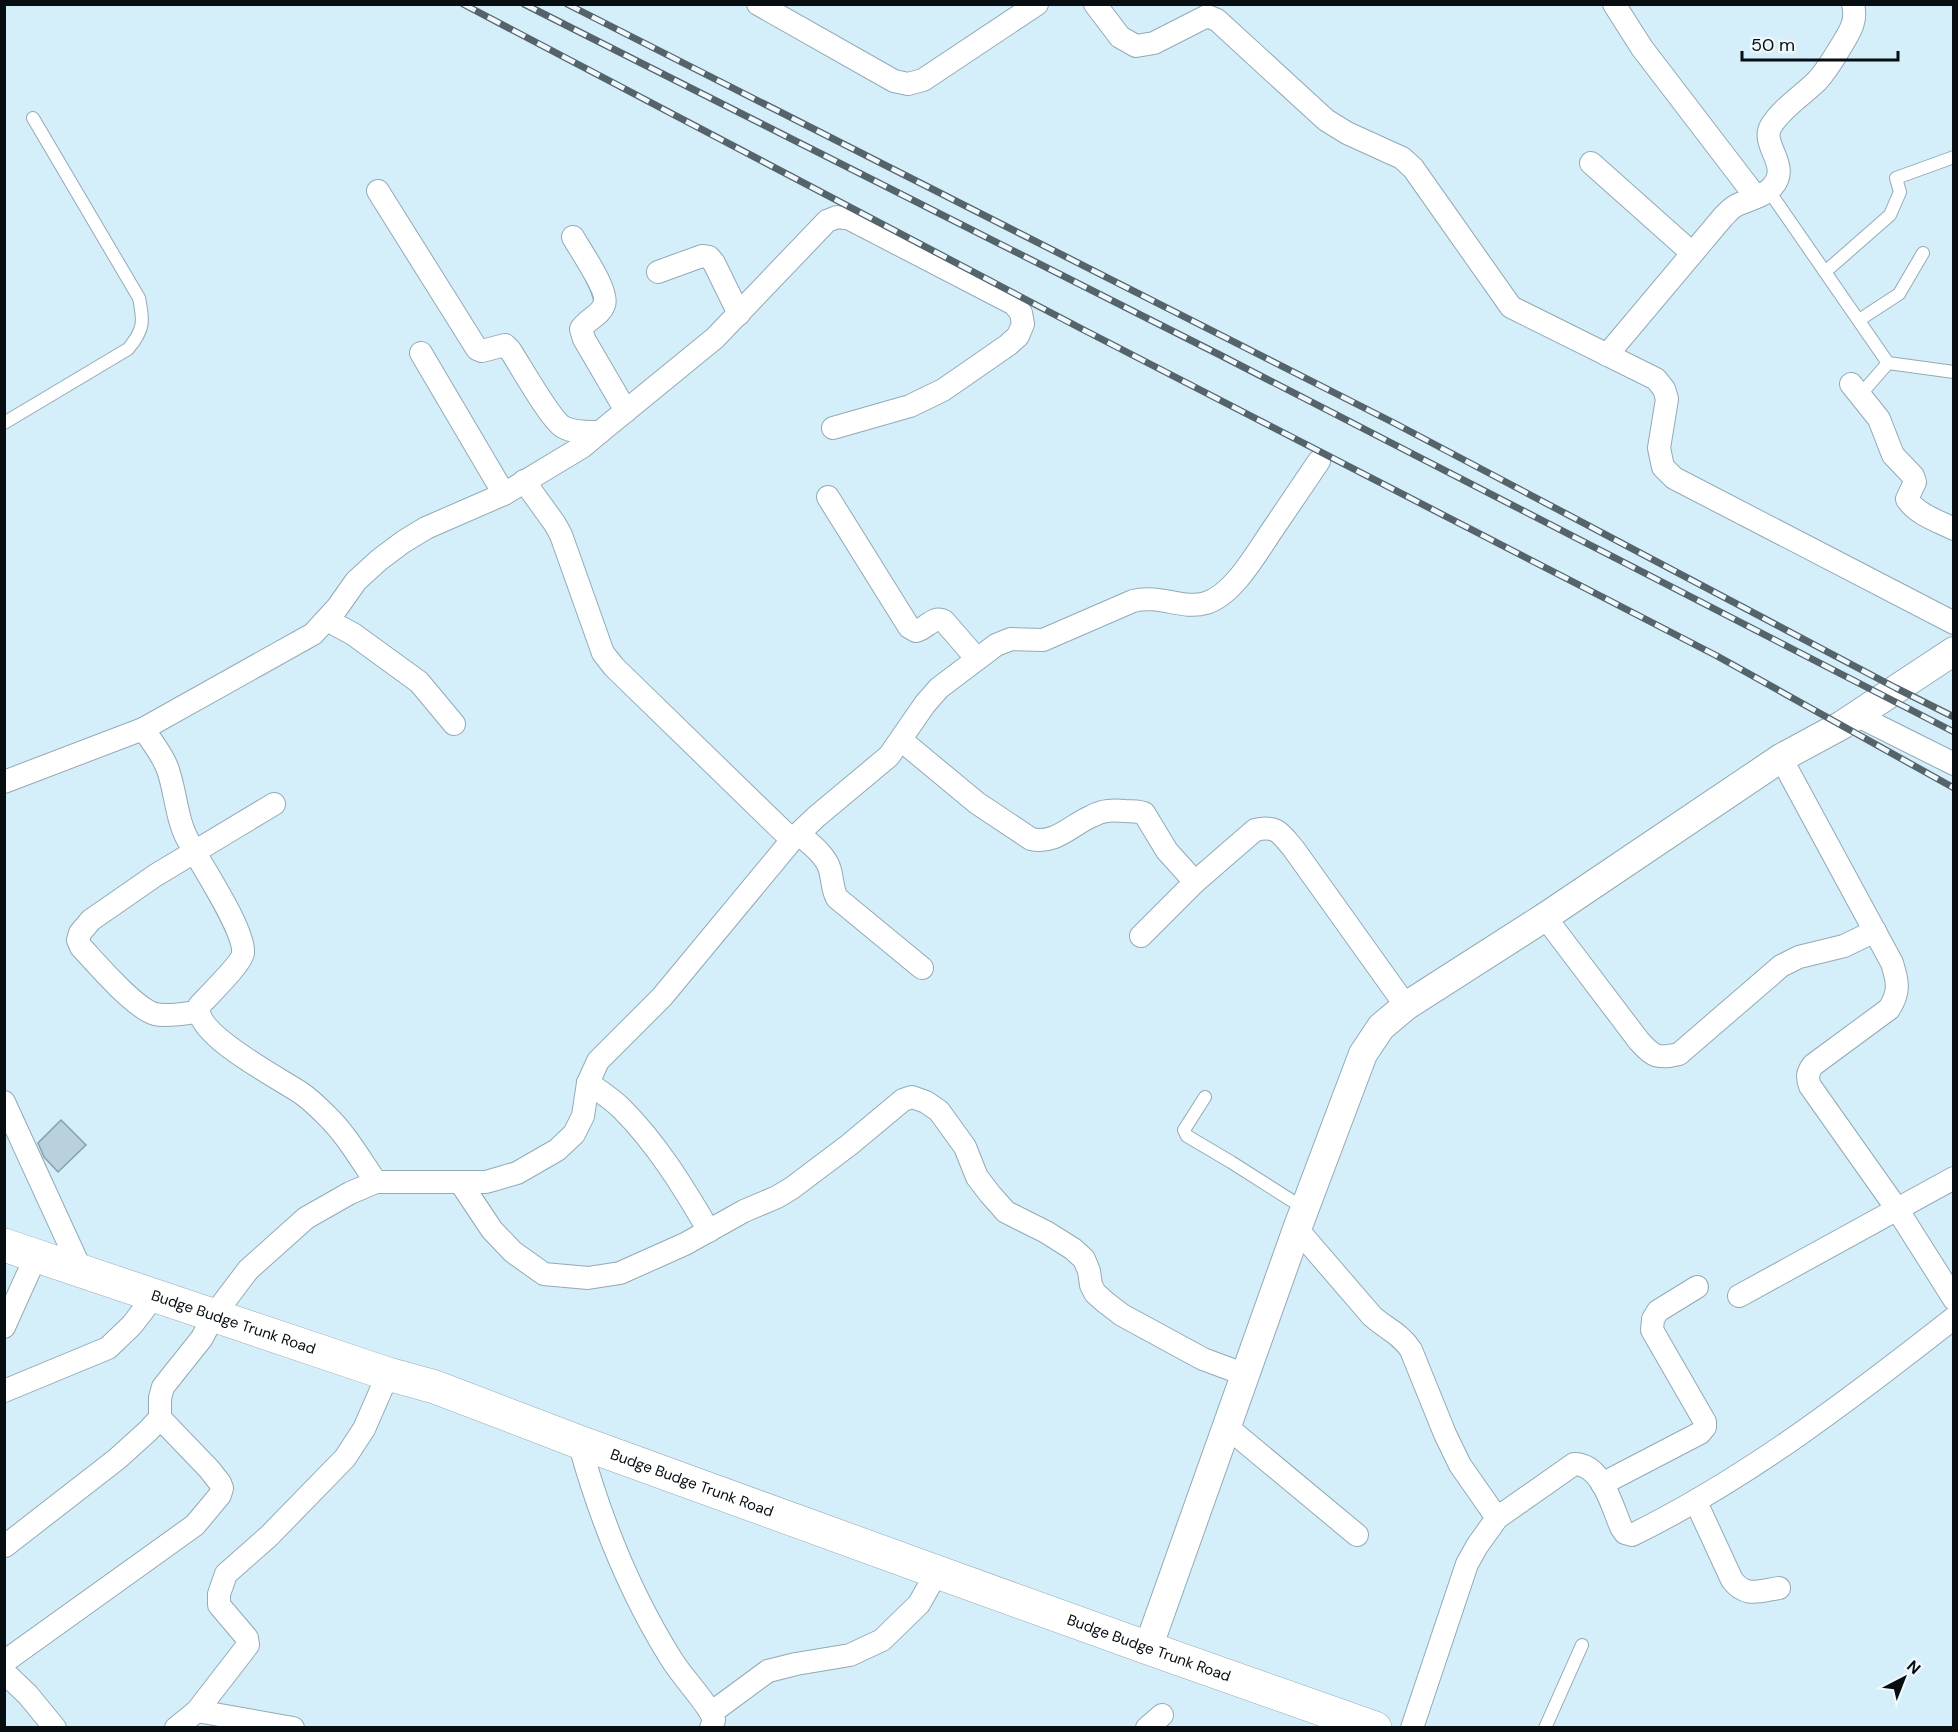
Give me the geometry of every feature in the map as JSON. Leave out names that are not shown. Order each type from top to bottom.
[{"type":"main road","name":"Budge Budge Trunk Road","points":[[4,1245],[388,1374],[435,1387],[579,1442],[937,1572],[1375,1728]]},
{"type":"street","points":[[758,4],[894,81],[908,84],[923,80],[1037,4]]},
{"type":"street","points":[[1095,4],[1120,37],[1136,46],[1154,43],[1216,10],[1217,20],[1326,120],[1347,133],[1402,158],[1413,168],[1511,307],[1656,379],[1664,389],[1667,399],[1659,448],[1663,467],[1674,478],[1953,623]]},
{"type":"street","points":[[1614,4],[1642,48],[1762,194]]},
{"type":"street","points":[[1607,355],[1723,217],[1734,207],[1775,185],[1779,176],[1779,167],[1769,140],[1769,132],[1778,118],[1818,80],[1833,60],[1853,27],[1855,5]]},
{"type":"street","points":[[1591,163],[1692,253]]},
{"type":"street","points":[[378,191],[477,348],[482,351],[505,345],[552,415],[562,426],[575,431],[600,432]]},
{"type":"street","points":[[4,782],[142,729],[313,634],[327,620],[356,581],[403,542],[426,528],[504,494],[582,447],[715,338],[827,221],[837,217],[850,219],[1014,304],[1021,313],[1023,324],[1018,336],[943,390],[910,406],[833,428]]},
{"type":"street","points":[[573,237],[606,297],[600,312],[585,322],[581,329],[584,339],[626,411]]},
{"type":"street","points":[[658,272],[702,256],[709,257],[739,314]]},
{"type":"street","points":[[421,353],[504,494]]},
{"type":"street","points":[[1856,390],[1879,419],[1893,455],[1913,476],[1914,482],[1907,499],[1910,504],[1953,529]]},
{"type":"street","points":[[4,1546],[117,1459],[160,1418],[160,1398],[164,1388],[202,1338],[214,1315],[248,1270],[306,1218],[350,1193],[376,1182],[486,1182],[517,1173],[557,1150],[574,1134],[583,1116],[588,1083],[598,1061],[662,997],[796,837],[889,756],[925,704],[939,688],[1004,641],[1043,640],[1133,600],[1149,597],[1197,605],[1220,597],[1245,570],[1319,461]]},
{"type":"street","points":[[524,481],[561,535],[603,653],[614,667],[796,837],[823,857],[830,868],[832,889],[837,898],[922,968]]},
{"type":"street","points":[[828,497],[909,627],[916,631],[921,630],[936,619],[940,619],[977,659]]},
{"type":"street","points":[[327,620],[353,634],[419,682],[454,724]]},
{"type":"street","points":[[1148,1648],[1301,1219],[1363,1054],[1381,1027],[1406,1006],[1545,917],[1781,758],[1842,725],[1953,651]]},
{"type":"street","points":[[1856,715],[1953,764]]},
{"type":"street","points":[[142,729],[158,749],[167,769],[183,829],[223,901],[241,940],[242,957],[199,1006],[198,1012],[201,1020],[222,1041],[248,1061],[302,1094],[327,1116],[376,1182]]},
{"type":"street","points":[[901,740],[977,802],[1031,839],[1041,842],[1056,838],[1092,816],[1108,810],[1144,813],[1167,851],[1195,882]]},
{"type":"street","points":[[1781,758],[1892,963],[1897,980],[1896,997],[1889,1009],[1813,1065],[1808,1071],[1810,1086],[1897,1209],[1953,1299]]},
{"type":"street","points":[[198,1012],[157,1014],[145,1010],[81,947],[78,939],[80,933],[91,920],[156,875],[274,804]]},
{"type":"street","points":[[1141,936],[1195,882],[1255,830],[1268,827],[1278,830],[1293,848],[1406,1006]]},
{"type":"street","points":[[1545,917],[1639,1041],[1651,1054],[1664,1058],[1679,1054],[1781,966],[1799,957],[1845,945],[1875,931]]},
{"type":"street","points":[[588,1083],[631,1119],[677,1176],[709,1231]]},
{"type":"street","points":[[460,1182],[492,1230],[513,1252],[544,1274],[588,1278],[620,1273],[686,1244],[792,1188],[903,1100],[912,1097],[926,1102],[939,1111],[965,1147],[977,1177],[1006,1212],[1046,1232],[1084,1259],[1095,1293],[1105,1302],[1122,1315],[1203,1359],[1246,1375]]},
{"type":"street","points":[[4,1102],[81,1272]]},
{"type":"street","points":[[1739,1296],[1953,1178]]},
{"type":"street","points":[[1301,1219],[1372,1316],[1405,1340],[1460,1465],[1497,1518]]},
{"type":"street","points":[[4,1327],[36,1256]]},
{"type":"street","points":[[1602,1484],[1700,1433],[1705,1427],[1705,1422],[1652,1330],[1653,1319],[1658,1311],[1697,1287]]},
{"type":"street","points":[[4,1391],[108,1348],[132,1325],[155,1296]]},
{"type":"street","points":[[1412,1728],[1467,1564],[1497,1518],[1574,1464],[1583,1464],[1592,1470],[1602,1484],[1625,1533],[1632,1535],[1696,1502],[1809,1428],[1869,1385],[1953,1318]]},
{"type":"street","points":[[176,1728],[196,1711],[248,1645],[247,1638],[219,1605],[219,1593],[226,1574],[269,1536],[345,1458],[364,1429],[388,1374]]},
{"type":"street","points":[[4,1662],[195,1525],[220,1495],[222,1488],[210,1469],[160,1418]]},
{"type":"street","points":[[1227,1427],[1357,1535]]},
{"type":"street","points":[[579,1442],[599,1512],[641,1608],[711,1720],[768,1671],[850,1655],[882,1640],[919,1604],[937,1572]]},
{"type":"street","points":[[1696,1502],[1732,1580],[1739,1589],[1749,1593],[1779,1588]]},
{"type":"street","points":[[4,1672],[28,1695],[55,1728]]},
{"type":"street","points":[[196,1711],[293,1728]]},
{"type":"lane","points":[[4,423],[128,349],[140,335],[143,317],[139,298],[33,118]]},
{"type":"lane","points":[[1825,272],[1890,215],[1900,192],[1896,178],[1953,157]]},
{"type":"lane","points":[[1762,194],[1825,272],[1888,363]]},
{"type":"lane","points":[[1859,320],[1899,294],[1923,253]]},
{"type":"lane","points":[[1856,390],[1888,363],[1953,372]]},
{"type":"lane","points":[[1204,1097],[1184,1130],[1186,1136],[1232,1162],[1301,1219]]},
{"type":"lane","points":[[1545,1728],[1582,1645]]},
{"type":"building","points":[[61,1120],[86,1145],[58,1172],[44,1157],[38,1143]]},
{"type":"railway","points":[[463,4],[1082,329],[1717,656],[1954,788]]},
{"type":"railway","points":[[524,4],[1220,355],[1954,732]]},
{"type":"railway","points":[[567,4],[1396,424],[1954,717]]}]
